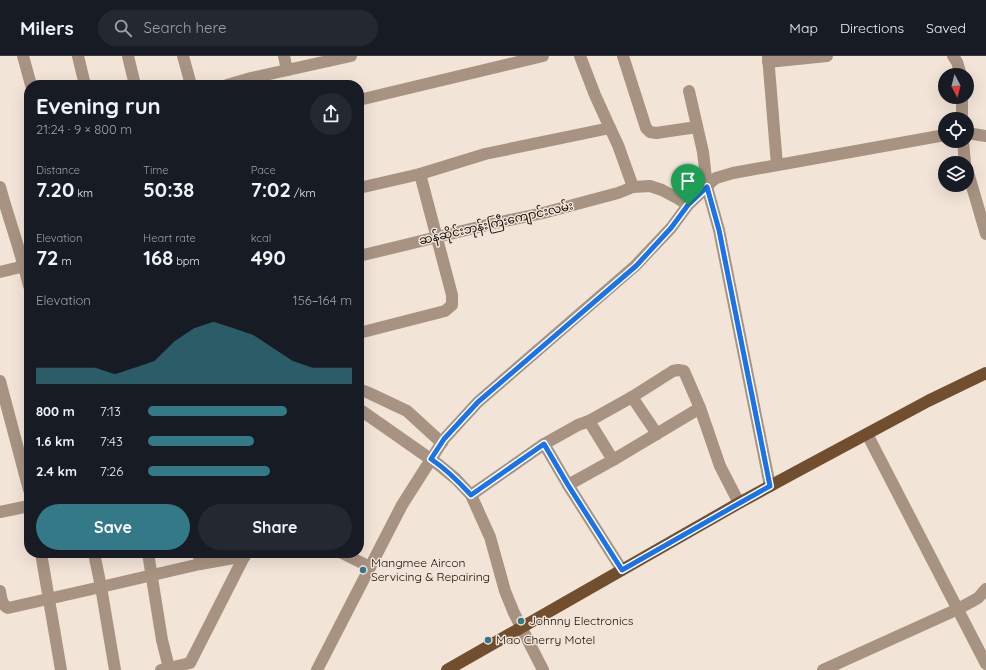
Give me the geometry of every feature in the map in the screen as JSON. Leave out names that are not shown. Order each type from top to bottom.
[{"type":"main road","points":[[447,670],[770,486],[928,401],[986,373]]},
{"type":"street","points":[[23,56],[30,80]]},
{"type":"street","points":[[78,56],[84,80]]},
{"type":"street","points":[[128,56],[134,80]]},
{"type":"street","points":[[183,56],[190,80]]},
{"type":"street","points":[[284,56],[287,70]]},
{"type":"street","points":[[244,80],[351,56]]},
{"type":"street","points":[[364,99],[543,56]]},
{"type":"street","points":[[580,56],[595,95],[618,145],[633,187],[650,186],[677,198],[688,205]]},
{"type":"street","points":[[624,56],[646,128],[650,132],[656,133],[697,127]]},
{"type":"street","points":[[777,165],[768,59],[827,56]]},
{"type":"street","points":[[953,56],[959,68]]},
{"type":"street","points":[[689,91],[703,152],[707,187],[719,230],[770,486]]},
{"type":"street","points":[[364,187],[420,174],[485,154],[610,128]]},
{"type":"street","points":[[974,134],[986,136]]},
{"type":"street","points":[[317,670],[402,505],[444,439],[478,402],[636,266],[671,228],[688,205],[711,182],[716,178],[734,173],[938,136]]},
{"type":"street","points":[[364,332],[444,311],[452,305],[452,295],[420,174]]},
{"type":"street","points":[[0,187],[16,244],[24,260]]},
{"type":"street","name":"ဆန်ဆိုင်းဘုန်းကြီးကျောင်းလမ်း","points":[[364,255],[543,213],[618,193],[633,187]]},
{"type":"street","points":[[974,192],[986,234]]},
{"type":"street","points":[[0,272],[24,267]]},
{"type":"street","points":[[471,495],[544,444],[578,425],[589,421],[678,370],[684,371],[700,408],[720,466],[738,504]]},
{"type":"street","points":[[0,381],[24,471]]},
{"type":"street","points":[[364,391],[407,411],[442,443]]},
{"type":"street","points":[[632,397],[657,434]]},
{"type":"street","points":[[568,485],[700,408]]},
{"type":"street","points":[[364,412],[439,465],[456,479],[471,495],[490,537],[514,613],[543,670]]},
{"type":"street","points":[[589,421],[613,460]]},
{"type":"street","points":[[867,434],[986,664]]},
{"type":"street","points":[[544,444],[622,570]]},
{"type":"street","points":[[0,512],[24,507]]},
{"type":"street","points":[[42,558],[61,670]]},
{"type":"street","points":[[95,558],[115,670]]},
{"type":"street","points":[[149,558],[162,640],[165,669],[190,663],[244,558]]},
{"type":"street","points":[[0,591],[3,604],[8,608],[151,575],[199,558]]},
{"type":"street","points":[[352,558],[370,567]]},
{"type":"street","points":[[824,670],[958,609],[978,598],[986,589]]},
{"type":"place","name":"Mangmee Aircon Servicing & Repairing","points":[[363,570]]},
{"type":"place","name":"Johnny Electronics","points":[[521,621]]},
{"type":"place","name":"Mao Cherry Motel","points":[[488,640]]},
{"type":"route","points":[[707,187],[719,230],[770,486],[622,570],[544,444],[471,495],[456,479],[431,459],[444,439],[478,402],[636,266],[671,228],[688,205],[707,187]]}]
